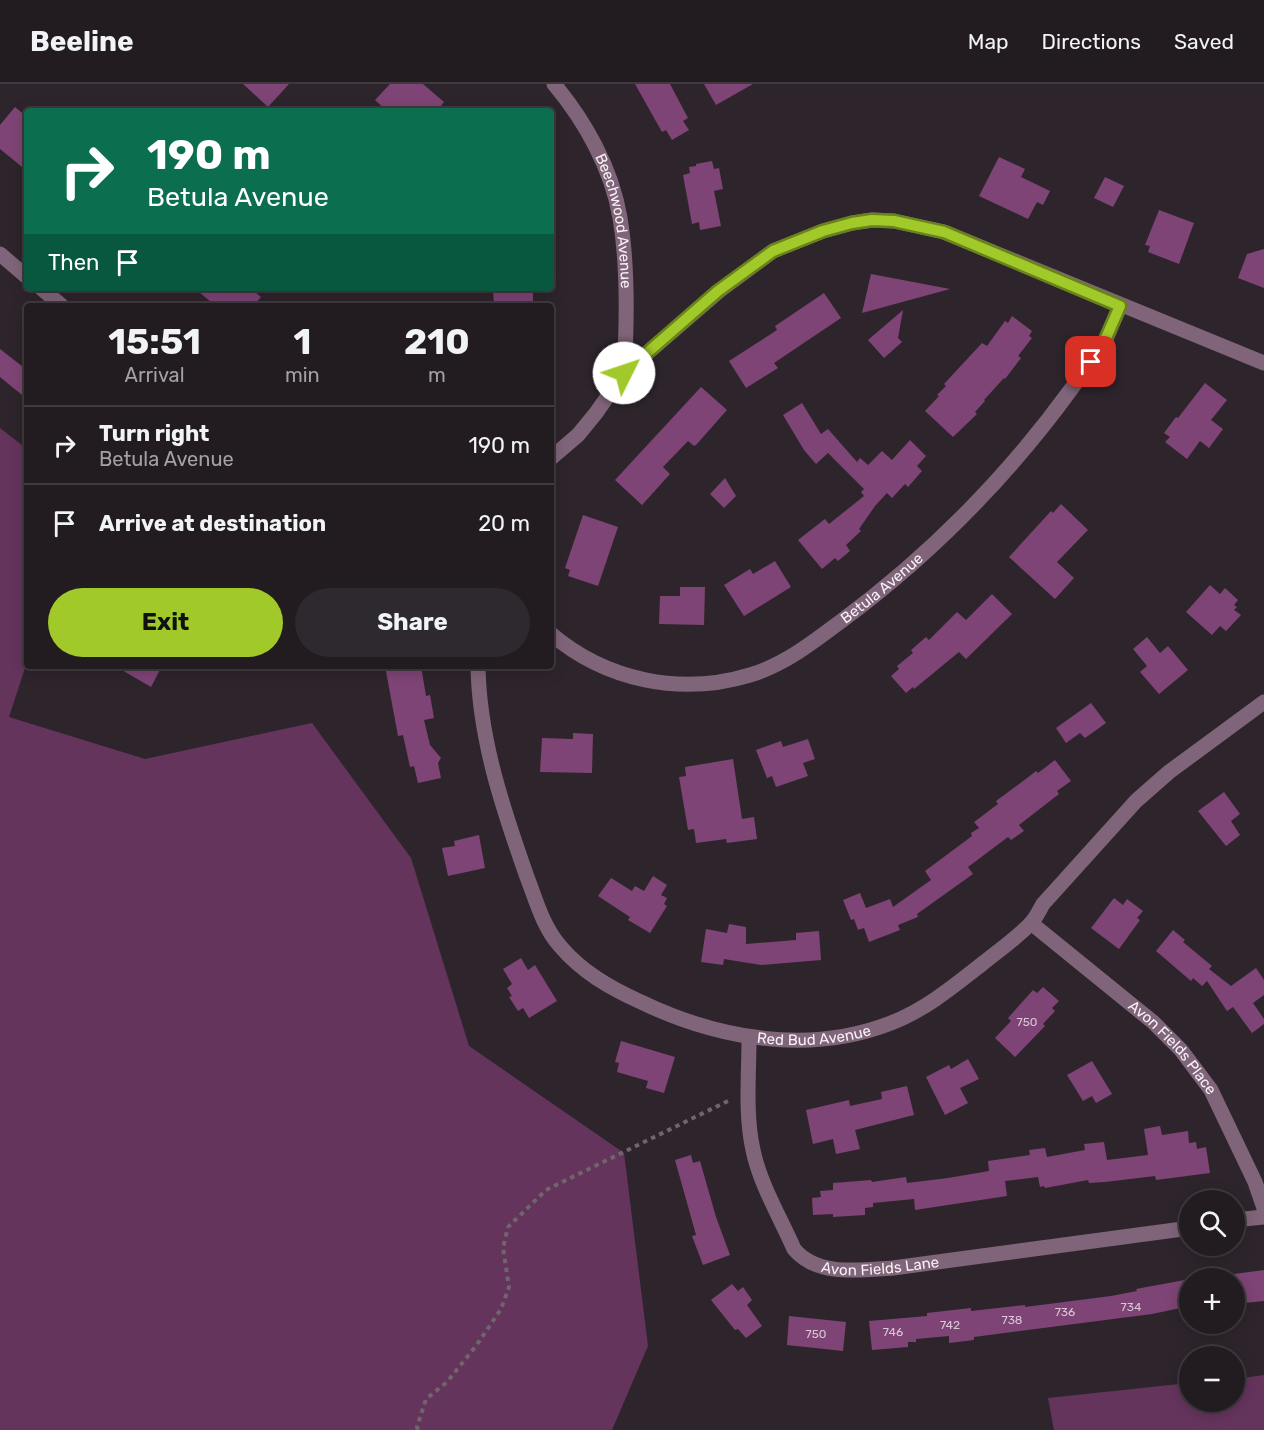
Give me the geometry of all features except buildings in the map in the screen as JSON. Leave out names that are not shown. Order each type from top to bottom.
[{"type":"street","name":"Beechwood Avenue","points":[[554,84],[586,129],[595,146],[603,163],[620,218],[626,291],[624,373]]},
{"type":"street","points":[[554,455],[584,428],[624,373],[718,291],[773,251],[823,231],[872,220],[894,221],[944,232],[1120,306],[1264,363]]},
{"type":"street","points":[[0,254],[24,274]]},
{"type":"street","points":[[44,291],[58,303]]},
{"type":"street","name":"Betula Avenue","points":[[554,636],[589,661],[615,672],[641,680],[669,684],[697,685],[724,682],[760,671],[802,651],[916,560],[969,509],[1059,406],[1102,347],[1120,306]]},
{"type":"street","name":"Red Bud Avenue","points":[[478,669],[478,693],[489,754],[514,840],[543,919],[557,944],[577,965],[592,976],[665,1014],[706,1028],[749,1038],[807,1040],[836,1038],[892,1023],[918,1010],[952,988],[1031,923],[1043,904],[1136,801],[1169,772],[1262,707]]},
{"type":"street","name":"Avon Fields Place","points":[[1031,923],[1153,1022],[1182,1050],[1211,1090],[1255,1182],[1264,1209]]},
{"type":"street","name":"Avon Fields Lane","points":[[749,1038],[750,1132],[753,1150],[761,1177],[794,1249],[802,1259],[814,1265],[855,1270],[893,1268],[1179,1229]]},
{"type":"street","points":[[1245,1219],[1264,1217]]},
{"type":"path","points":[[418,1430],[426,1399],[447,1382],[476,1346],[501,1309],[509,1287],[503,1248],[508,1227],[546,1190],[749,1091]]},
{"type":"shaded area","points":[[0,428],[24,447],[25,669],[9,717],[145,759],[312,723],[411,858],[469,1046],[624,1153],[648,1346],[612,1430],[0,1430]]},
{"type":"shaded area","points":[[1264,1375],[1264,1430],[1054,1430],[1048,1398],[1179,1384],[1179,1412],[1245,1412],[1245,1378]]},
{"type":"route","points":[[624,373],[718,291],[773,251],[823,231],[872,220],[894,221],[944,232],[1120,306],[1102,347],[1091,362]]}]
